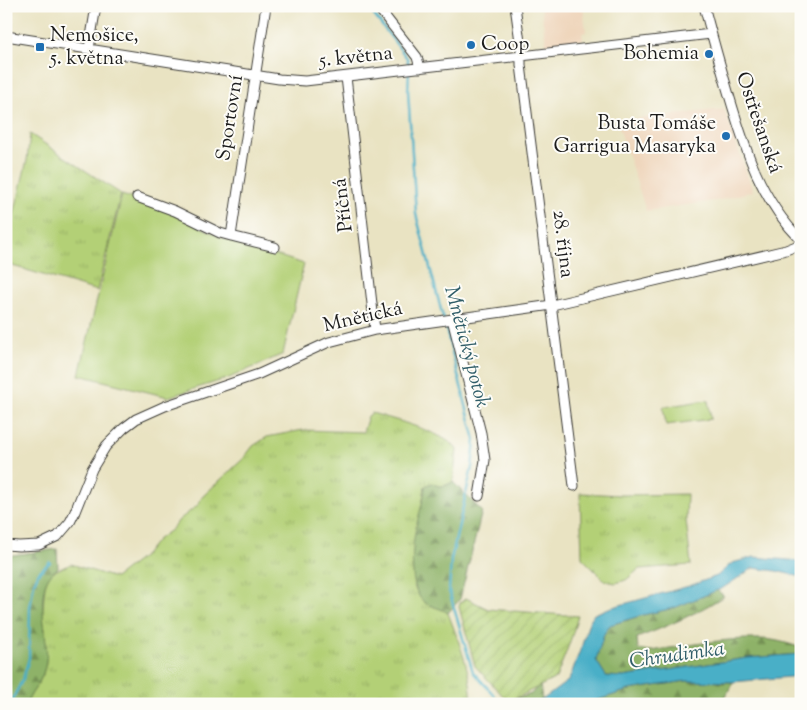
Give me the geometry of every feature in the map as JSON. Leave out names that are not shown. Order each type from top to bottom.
[{"type":"street","points":[[89,49],[96,6]]},
{"type":"street","name":"Sportovní","points":[[231,236],[266,6]]},
{"type":"street","points":[[378,6],[417,56],[419,68]]},
{"type":"street","name":"28. října","points":[[515,6],[574,486]]},
{"type":"street","name":"Ostřešanská","points":[[704,6],[735,115],[755,175],[778,212],[801,240]]},
{"type":"street","name":"5. května","points":[[6,36],[305,81],[711,34]]},
{"type":"street","name":"Příčná","points":[[346,77],[375,330]]},
{"type":"street","points":[[137,197],[175,211],[220,233],[275,247]]},
{"type":"street","name":"Mnětická","points":[[6,545],[39,544],[58,536],[74,514],[99,456],[114,437],[136,419],[165,406],[259,374],[329,342],[375,330],[552,305],[786,250],[801,244]]},
{"type":"street","points":[[452,319],[481,433],[485,460],[479,496]]},
{"type":"shaded area","points":[[541,6],[583,6],[586,32],[582,33],[583,40],[546,45]]},
{"type":"shaded area","points":[[724,109],[753,191],[721,200],[646,211],[617,121]]},
{"type":"green space","points":[[30,134],[121,194],[97,291],[6,264],[6,248],[27,160]]},
{"type":"green space","points":[[122,195],[166,210],[225,239],[304,264],[283,354],[229,378],[168,397],[79,375]]},
{"type":"green space","points":[[708,400],[711,419],[666,425],[663,407]]},
{"type":"green space","points":[[372,413],[431,432],[452,444],[457,450],[453,482],[444,486],[425,486],[413,566],[415,589],[430,605],[443,609],[448,613],[467,671],[470,683],[471,704],[27,704],[28,699],[43,675],[45,629],[42,617],[45,585],[50,573],[71,564],[115,578],[145,555],[157,540],[198,505],[202,497],[243,459],[253,446],[267,437],[303,430],[363,432],[368,416]]},
{"type":"green space","points":[[453,482],[482,511],[460,599],[448,613],[427,604],[421,599],[417,592],[412,564],[413,544],[425,486],[432,483],[442,486]]},
{"type":"green space","points":[[580,493],[622,495],[687,494],[686,520],[691,565],[639,569],[626,580],[616,583],[605,581],[582,558]]},
{"type":"green space","points":[[57,549],[58,568],[50,576],[45,586],[43,598],[47,651],[44,671],[27,704],[6,704],[9,597],[6,583],[6,556]]},
{"type":"green space","points":[[717,590],[724,596],[682,619],[637,638],[638,649],[650,651],[718,641],[759,639],[796,646],[801,648],[801,654],[747,658],[623,677],[606,676],[596,660],[604,634],[610,625],[674,608]]},
{"type":"green space","points":[[466,598],[488,609],[578,616],[556,678],[510,701],[506,699],[475,666],[459,607],[460,603]]},
{"type":"green space","points":[[686,681],[733,682],[722,704],[680,702],[675,704],[585,704],[629,690]]},
{"type":"green space","points":[[540,684],[542,700],[533,704],[499,704],[531,694]]},
{"type":"water","points":[[754,557],[801,561],[801,577],[753,568],[723,588],[674,608],[610,625],[604,634],[596,660],[606,676],[623,677],[747,658],[801,654],[801,676],[733,682],[686,681],[629,690],[585,704],[533,704],[542,700],[569,680],[589,622],[594,614],[609,608],[689,586],[717,576],[732,563]]},
{"type":"waterway","name":"Mnětický potok","points":[[367,6],[407,58],[409,66]]},
{"type":"waterway","name":"Mnětický potok","points":[[409,71],[408,91],[416,214],[475,440],[472,467],[451,560],[449,591],[473,672],[495,696]]},
{"type":"waterway","points":[[14,704],[13,698],[23,679],[29,658],[30,607],[34,583],[39,572],[50,562]]},
{"type":"place","name":"Coop","points":[[471,45]]},
{"type":"place","name":"Nemošice, 5. května","points":[[40,47]]},
{"type":"place","name":"Bohemia","points":[[709,54]]},
{"type":"place","name":"Busta Tomáše Garrigua Masaryka","points":[[726,136]]},
{"type":"water label","name":"Chrudimka","points":[[677,656]]}]
